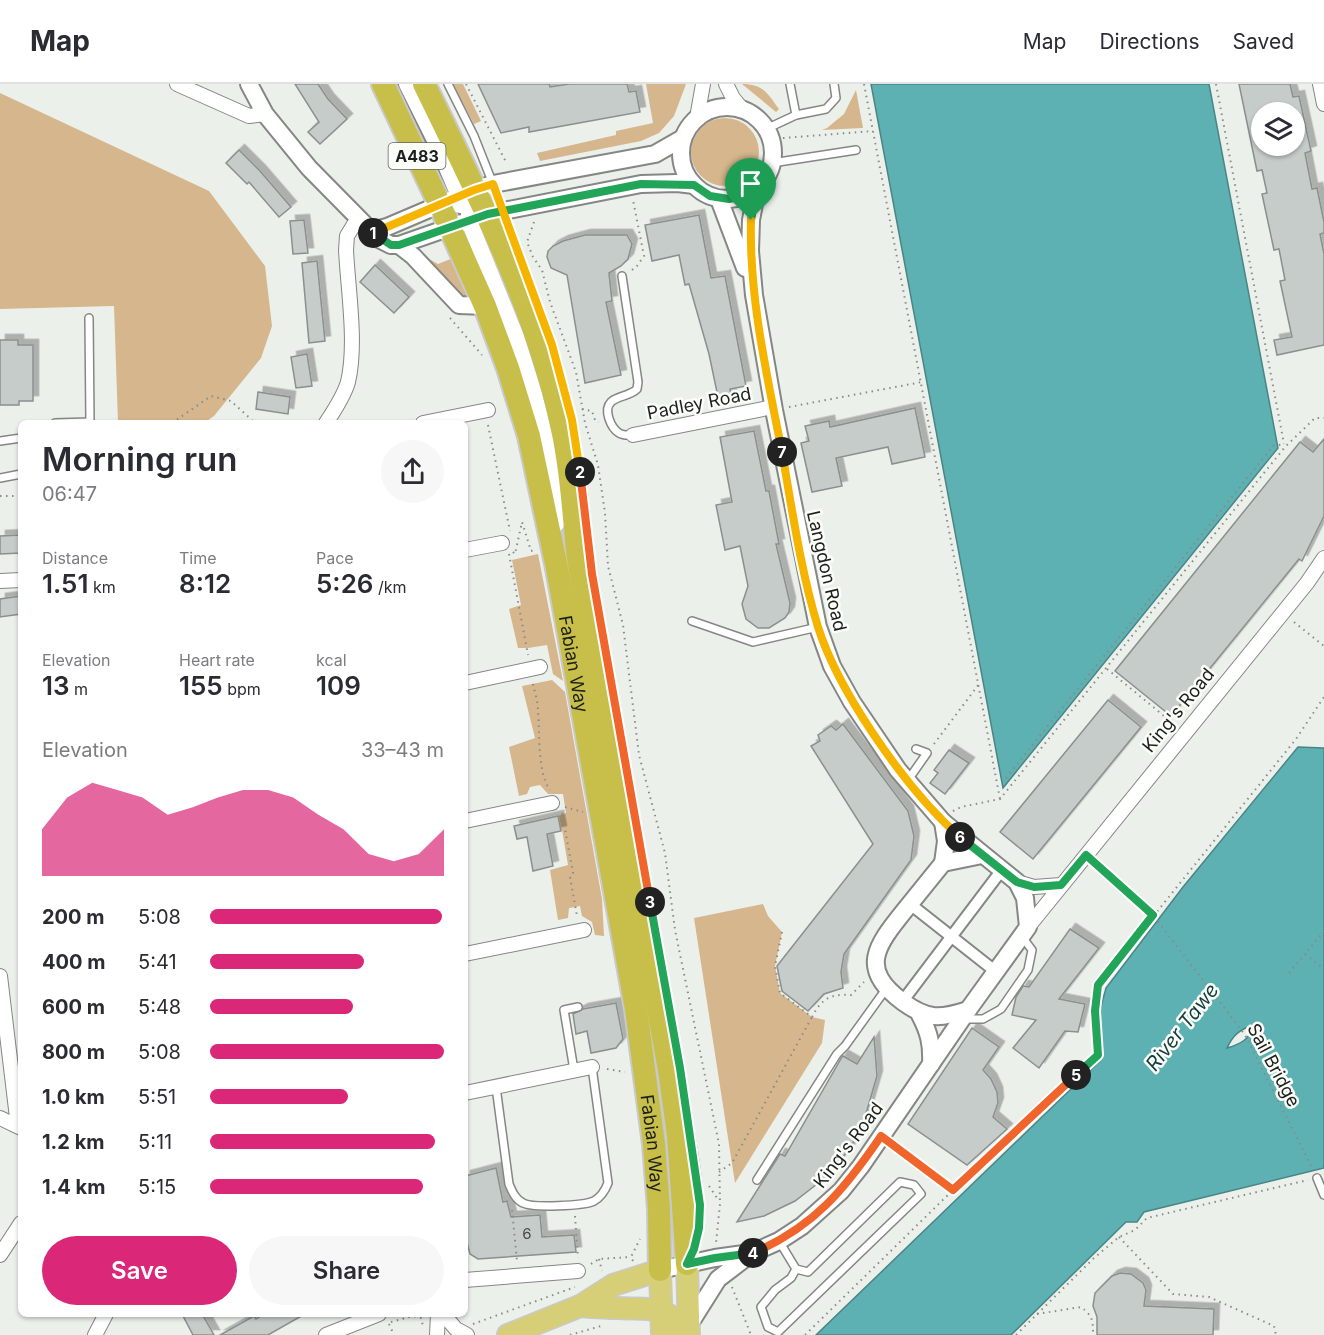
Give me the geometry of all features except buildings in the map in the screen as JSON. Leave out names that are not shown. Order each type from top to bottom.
[{"type":"highway","name":"Fabian Way","points":[[383,84],[467,194],[477,218],[485,306],[529,435],[557,568],[643,1052],[654,1144],[659,1209],[660,1270]]},
{"type":"highway","name":"Fabian Way","points":[[424,84],[477,218],[520,292],[543,357],[562,427],[568,458],[587,618],[669,1070],[678,1135],[687,1264]]},
{"type":"main road","name":"A483","points":[[687,1264],[688,1332]]},
{"type":"main road","name":"A483","points":[[660,1270],[662,1335]]},
{"type":"main road","points":[[508,1335],[580,1287],[613,1284],[660,1270]]},
{"type":"main road","points":[[580,1287],[621,1308],[642,1307],[661,1311],[688,1332]]},
{"type":"street","points":[[177,84],[249,116],[265,114]]},
{"type":"street","points":[[249,84],[265,114],[309,168],[358,218],[391,245],[399,245],[477,218],[530,205],[631,186],[667,183],[694,185]]},
{"type":"street","points":[[407,84],[437,144],[467,194]]},
{"type":"street","points":[[697,118],[703,84]]},
{"type":"street","points":[[726,84],[733,98],[743,110]]},
{"type":"street","points":[[1320,84],[1324,104]]},
{"type":"street","points":[[719,107],[731,107],[743,110],[759,120],[768,134],[773,151],[772,163],[766,177],[757,188],[739,198],[719,199],[701,192],[694,185],[686,175],[681,151],[683,138],[697,118],[719,107]]},
{"type":"street","points":[[372,231],[467,194],[515,180],[655,154],[683,138]]},
{"type":"street","name":"Langdon Road","points":[[757,188],[751,220],[750,251],[754,295],[773,408],[818,627],[832,666],[852,702],[907,782],[943,822],[982,855]]},
{"type":"street","name":"Langdon Road","points":[[719,199],[754,295]]},
{"type":"street","points":[[328,420],[348,384],[352,357],[346,250],[347,236],[358,218]]},
{"type":"street","points":[[477,218],[516,337],[550,458],[556,514],[557,568]]},
{"type":"street","points":[[399,245],[413,256],[459,305],[485,306]]},
{"type":"street","name":"Padley Road","points":[[633,435],[773,408]]},
{"type":"street","points":[[438,420],[488,410]]},
{"type":"street","points":[[468,549],[502,543]]},
{"type":"street","name":"King's Road","points":[[688,1332],[718,1279],[752,1253],[779,1241],[802,1226],[841,1191],[1025,931],[1324,558]]},
{"type":"street","points":[[0,581],[18,580]]},
{"type":"street","points":[[468,682],[540,667]]},
{"type":"street","points":[[468,820],[552,803]]},
{"type":"street","points":[[931,1065],[932,1046],[929,1030],[920,1015],[886,989],[876,969],[876,958],[882,938],[943,863],[946,841],[943,822]]},
{"type":"street","points":[[943,863],[982,855],[1017,882],[1034,887],[1061,885]]},
{"type":"street","points":[[902,1002],[1001,871]]},
{"type":"street","points":[[1017,882],[1025,898],[1025,931]]},
{"type":"street","points":[[910,904],[995,971]]},
{"type":"street","points":[[468,953],[584,930]]},
{"type":"street","points":[[0,976],[18,1119]]},
{"type":"street","points":[[920,1015],[939,1018],[965,1015]]},
{"type":"street","points":[[468,1092],[592,1067]]},
{"type":"street","points":[[0,1118],[18,1127]]},
{"type":"street","points":[[0,1255],[18,1228]]},
{"type":"street","name":"King's Road","points":[[660,1270],[715,1258],[752,1253]]},
{"type":"street","points":[[468,1280],[518,1276],[580,1287]]},
{"type":"street","points":[[94,1335],[104,1317]]},
{"type":"street","points":[[437,1335],[440,1317]]},
{"type":"street","points":[[444,1317],[461,1332]]},
{"type":"street","points":[[326,1335],[384,1318]]},
{"type":"lane","points":[[448,84],[474,136],[467,194]]},
{"type":"lane","points":[[790,84],[796,115]]},
{"type":"lane","points":[[768,134],[796,115],[826,109],[836,98],[834,84]]},
{"type":"lane","points":[[772,163],[856,150]]},
{"type":"lane","points":[[477,218],[552,345],[576,444]]},
{"type":"lane","points":[[622,276],[638,382],[637,389],[632,394],[612,401],[608,407],[612,427],[621,435],[633,435]]},
{"type":"lane","points":[[89,318],[90,420]]},
{"type":"lane","points":[[0,441],[18,438]]},
{"type":"lane","points":[[0,478],[18,475]]},
{"type":"lane","points":[[581,479],[592,574],[663,974]]},
{"type":"lane","points":[[692,621],[753,642],[818,627]]},
{"type":"lane","points":[[907,782],[927,753],[916,749]]},
{"type":"lane","points":[[965,1015],[983,1019],[1001,1009],[1028,970],[1032,950],[1025,931]]},
{"type":"lane","points":[[757,1180],[837,1054],[886,989]]},
{"type":"lane","points":[[574,1070],[564,1010],[578,1007]]},
{"type":"lane","points":[[496,1087],[509,1184],[514,1195],[521,1202],[530,1206],[587,1203],[596,1200],[605,1191],[608,1183],[592,1067]]},
{"type":"lane","points":[[681,1079],[700,1205],[699,1228],[694,1249],[687,1264]]},
{"type":"lane","points":[[1317,1178],[1324,1195]]},
{"type":"lane","points":[[779,1241],[796,1269],[808,1272],[900,1182],[914,1185],[921,1194],[778,1332],[768,1328],[761,1307],[775,1290],[791,1278],[796,1269]]},
{"type":"path","points":[[466,84],[505,162],[512,167],[515,180]]},
{"type":"path","points":[[864,84],[1000,799]]},
{"type":"path","points":[[1216,84],[1285,445]]},
{"type":"path","points":[[768,134],[873,131]]},
{"type":"path","points":[[622,276],[637,266],[644,256],[631,186]]},
{"type":"path","points":[[530,205],[534,222],[527,242],[542,270],[550,302],[576,372],[582,409],[598,465],[609,566],[623,625],[639,755],[665,853],[675,930],[719,1144],[720,1204],[715,1258]]},
{"type":"path","points":[[448,316],[486,359]]},
{"type":"path","points":[[773,408],[922,382]]},
{"type":"path","points":[[176,420],[211,396],[231,401],[252,420]]},
{"type":"path","points":[[582,409],[592,411],[595,420],[610,421]]},
{"type":"path","points":[[961,807],[1000,799],[1107,669],[1285,445],[1315,418],[1324,418]]},
{"type":"path","points":[[1006,778],[1273,446],[1285,445]]},
{"type":"path","points":[[0,496],[18,495]]},
{"type":"path","points":[[502,543],[515,554],[522,522],[531,551],[537,550],[538,554]]},
{"type":"path","points":[[1282,612],[1324,646]]},
{"type":"path","points":[[1107,669],[1167,720]]},
{"type":"path","points":[[927,753],[979,684]]},
{"type":"path","points":[[805,1335],[953,1190],[1098,1055],[1095,1011],[1098,985],[1296,739],[1324,698]]},
{"type":"path","points":[[552,803],[589,813]]},
{"type":"path","name":"Sail Bridge","points":[[1086,855],[1153,915],[1245,1035],[1317,1178]]},
{"type":"path","points":[[1289,973],[1324,931]]},
{"type":"path","points":[[782,932],[775,966],[780,993],[812,1017]]},
{"type":"path","points":[[1305,954],[1324,969]]},
{"type":"path","points":[[719,1172],[732,1163],[812,1017],[825,999],[838,995],[851,996],[876,969]]},
{"type":"path","points":[[592,1067],[633,1073]]},
{"type":"path","points":[[881,1136],[953,1190]]},
{"type":"path","points":[[1017,1335],[1036,1314],[1119,1237],[1135,1230],[1147,1218],[1317,1178]]},
{"type":"path","points":[[514,1195],[512,1211],[518,1276]]},
{"type":"path","points":[[574,1204],[580,1287]]},
{"type":"path","points":[[599,1259],[631,1257],[642,1235]]},
{"type":"path","points":[[1119,1237],[1173,1294],[1209,1296],[1274,1326],[1276,1335]]},
{"type":"path","points":[[461,1332],[463,1322],[470,1325],[580,1287],[599,1259]]},
{"type":"path","points":[[599,1259],[603,1277]]},
{"type":"path","points":[[718,1279],[726,1286],[730,1283],[751,1335]]},
{"type":"path","points":[[1036,1314],[1081,1307],[1090,1314],[1094,1321],[1093,1335]]},
{"type":"path","points":[[417,1317],[421,1318],[423,1335]]},
{"type":"shaded area","points":[[392,84],[401,84],[433,150],[424,155]]},
{"type":"shaded area","points":[[453,84],[463,84],[481,121],[474,124]]},
{"type":"shaded area","points":[[646,84],[686,84],[674,116],[659,133],[641,141],[540,161],[537,153],[616,135],[616,131],[653,123]]},
{"type":"shaded area","points":[[742,84],[760,88],[768,94],[779,109],[776,112]]},
{"type":"shaded area","points":[[856,90],[863,128],[822,130],[844,114]]},
{"type":"shaded area","points":[[0,93],[209,191],[265,266],[272,326],[261,358],[208,420],[118,420],[114,306],[0,309]]},
{"type":"shaded area","points":[[732,118],[744,124],[753,133],[759,145],[757,165],[749,176],[732,186],[718,186],[701,176],[693,165],[691,145],[701,128],[712,120]]},
{"type":"shaded area","points":[[420,254],[438,264],[453,258],[470,298],[464,301]]},
{"type":"shaded area","points":[[538,554],[563,681],[553,674],[547,645],[518,648],[509,609],[521,605],[512,560]]},
{"type":"shaded area","points":[[552,680],[565,692],[602,899],[604,936],[595,935],[592,922],[582,916],[580,906],[569,908],[568,918],[558,920],[550,870],[568,865],[562,830],[558,829],[558,816],[566,813],[563,794],[548,794],[540,785],[530,787],[527,794],[519,796],[509,747],[535,738],[522,686]]},
{"type":"shaded area","points":[[763,904],[768,916],[782,932],[775,966],[780,993],[812,1017],[825,1020],[822,1043],[735,1183],[694,918]]},
{"type":"water","points":[[871,84],[1209,84],[1278,448],[1003,788]]},
{"type":"water","name":"River Tawe","points":[[1298,747],[1324,748],[1324,1168],[1144,1212],[1137,1222],[1126,1222],[1011,1335],[816,1335],[1102,1059],[1099,1014],[1106,988],[1183,887]],"holes":[[[1254,1025],[1244,1040],[1227,1048],[1234,1036]]]},
{"type":"route","points":[[751,220],[750,251],[754,295],[811,599],[832,666],[852,702],[907,782],[943,822],[1001,871],[1017,882],[1034,887],[1061,885],[1086,855],[1153,915],[1098,985],[1095,1011],[1098,1055],[953,1190],[881,1136],[841,1191],[802,1226],[779,1241],[752,1253],[687,1264],[694,1249],[699,1228],[700,1205],[680,1068],[592,574],[585,503],[572,420],[552,345],[502,211],[493,184],[372,231],[379,239],[391,245],[399,245],[488,214],[502,211],[530,205],[641,184],[694,185],[701,192],[719,199],[739,198],[757,188],[751,220]]}]
